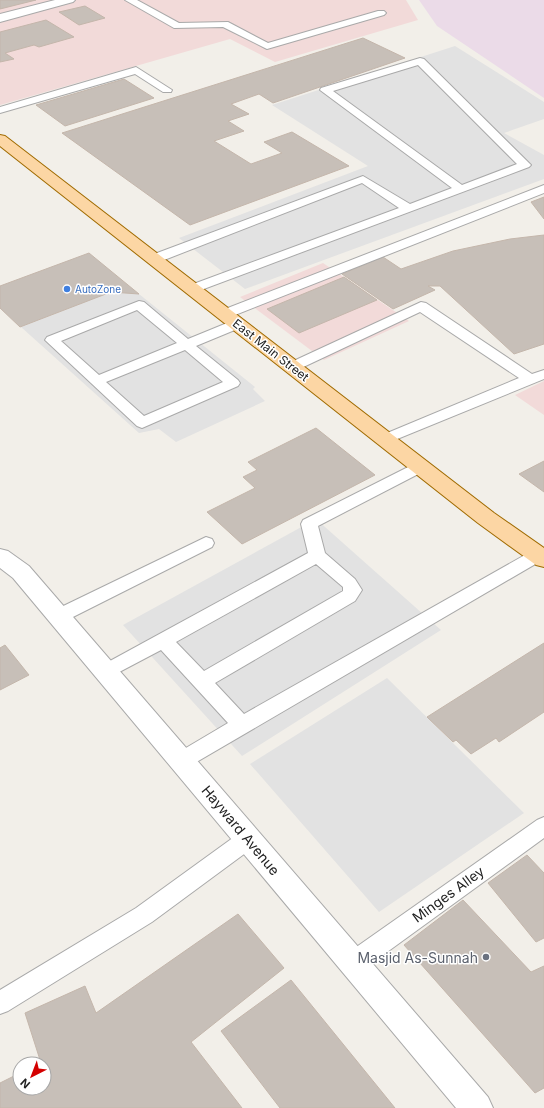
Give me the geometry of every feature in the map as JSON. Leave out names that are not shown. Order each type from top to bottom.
[{"type":"main road","name":"East Main Street","points":[[0,140],[486,518],[541,557]]},
{"type":"street","points":[[0,18],[69,0]]},
{"type":"street","name":"Hayward Avenue","points":[[0,558],[22,572],[477,1108]]},
{"type":"lane","points":[[130,0],[177,26],[225,24],[267,46],[381,14]]},
{"type":"lane","points":[[193,289],[525,165],[420,61],[324,90],[460,189]]},
{"type":"lane","points":[[0,110],[136,70],[167,90]]},
{"type":"lane","points":[[154,259],[363,180],[408,208]]},
{"type":"lane","points":[[97,382],[187,345],[231,319],[544,189]]},
{"type":"lane","points":[[139,305],[187,345],[232,383],[142,423],[52,340],[139,305]]},
{"type":"lane","points":[[292,366],[421,306],[530,379]]},
{"type":"lane","points":[[385,439],[544,374]]},
{"type":"lane","points":[[202,682],[349,596],[353,590],[349,584],[317,556],[309,524],[420,466]]},
{"type":"lane","points":[[59,616],[206,543]]},
{"type":"lane","points":[[106,672],[317,556]]},
{"type":"lane","points":[[181,761],[242,725],[541,557]]},
{"type":"lane","points":[[163,640],[242,725]]},
{"type":"lane","name":"Minges Alley","points":[[353,963],[544,826]]},
{"type":"lane","points":[[0,1003],[144,915],[248,839]]},
{"type":"shaded area","points":[[0,0],[406,0],[418,20],[275,62],[230,39],[0,105]]},
{"type":"shaded area","points":[[419,0],[544,0],[544,98],[437,26]]},
{"type":"shaded area","points":[[455,46],[544,102],[544,119],[504,133],[544,155],[544,179],[245,289],[179,238],[368,166],[272,105]]},
{"type":"shaded area","points":[[323,263],[409,321],[324,360],[240,297]]},
{"type":"shaded area","points":[[111,292],[139,294],[255,387],[253,389],[265,401],[176,442],[159,429],[139,433],[21,327]]},
{"type":"shaded area","points":[[544,381],[544,415],[515,395]]},
{"type":"shaded area","points":[[316,519],[441,630],[242,756],[123,625]]},
{"type":"shaded area","points":[[387,678],[524,813],[379,912],[250,764]]},
{"type":"building","points":[[0,0],[36,0],[0,9]]},
{"type":"building","points":[[85,6],[105,18],[79,25],[59,12]]},
{"type":"building","points":[[46,20],[74,37],[39,47],[34,45],[5,53],[14,59],[0,62],[0,32]]},
{"type":"building","points":[[363,38],[405,58],[273,103],[259,94],[231,104],[249,114],[228,121],[244,131],[214,141],[251,164],[282,153],[264,142],[292,132],[349,166],[190,225],[62,133]]},
{"type":"building","points":[[124,79],[154,98],[65,126],[36,105]]},
{"type":"building","points":[[544,197],[544,219],[531,202]]},
{"type":"building","points":[[544,235],[544,344],[514,354],[440,286],[428,286],[435,290],[393,309],[342,274],[383,257],[401,269],[453,251],[510,239]]},
{"type":"building","name":"AutoZone","points":[[89,253],[139,294],[111,292],[20,327],[0,308],[0,286]]},
{"type":"building","points":[[344,277],[377,300],[299,333],[267,309]]},
{"type":"building","points":[[316,428],[375,475],[242,544],[207,512],[255,488],[243,477],[257,470],[248,462]]},
{"type":"building","points":[[544,461],[544,492],[519,474]]},
{"type":"building","points":[[544,643],[544,712],[499,742],[496,738],[471,754],[456,740],[453,742],[427,717]]},
{"type":"building","points":[[5,645],[29,675],[0,690],[0,648]]},
{"type":"building","points":[[527,855],[544,873],[544,938],[536,942],[488,883]]},
{"type":"building","points":[[463,900],[531,972],[544,966],[544,1088],[535,1093],[404,945]]},
{"type":"building","points":[[238,914],[284,968],[191,1042],[242,1108],[0,1108],[0,1083],[12,1077],[12,1096],[52,1096],[52,1056],[39,1056],[25,1013],[85,986],[96,1013]]},
{"type":"building","points":[[291,980],[395,1108],[280,1108],[221,1031]]},
{"type":"place","name":"AutoZone","points":[[67,289]]},
{"type":"place","name":"Masjid As-Sunnah","points":[[486,957]]}]
